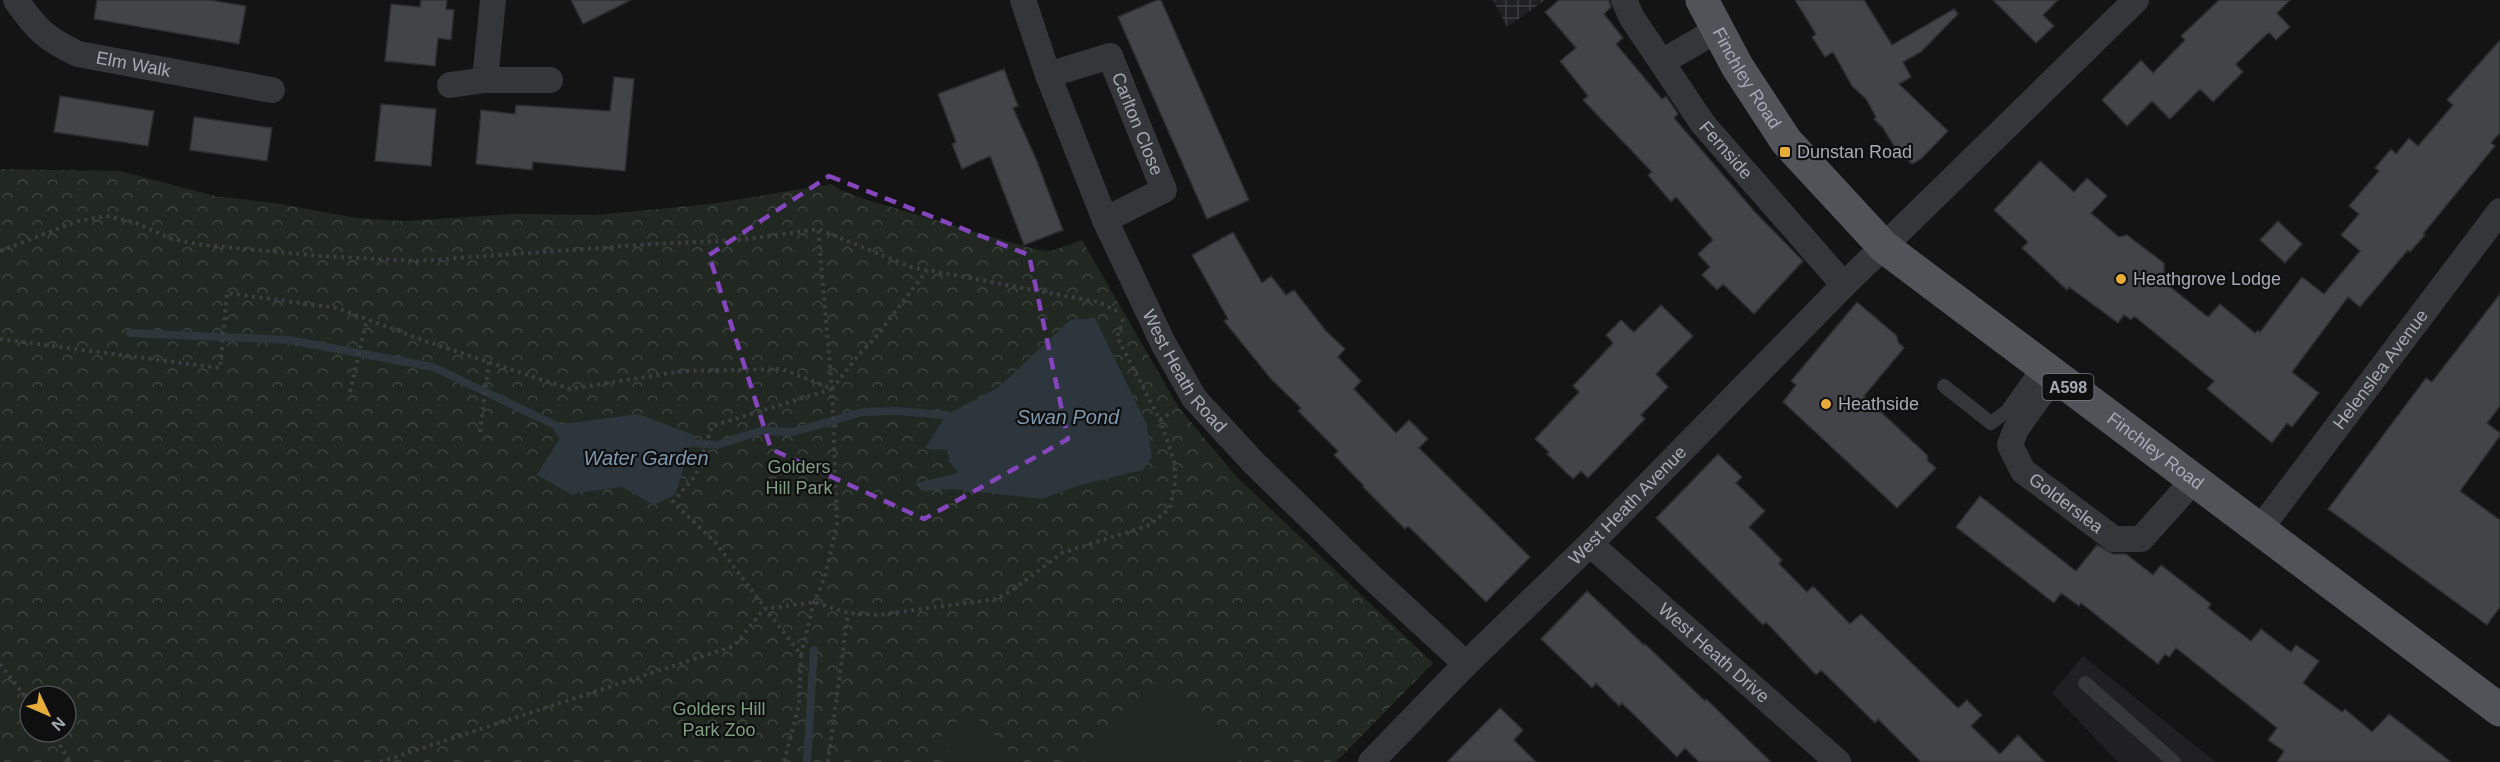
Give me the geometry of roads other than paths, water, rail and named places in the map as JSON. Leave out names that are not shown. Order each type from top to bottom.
[{"type":"main road","name":"Finchley Road","points":[[1702,0],[1743,76],[1786,141],[1884,247],[2500,710]]},
{"type":"street","name":"Elm Walk","points":[[16,0],[34,27],[56,44],[78,54],[272,90]]},
{"type":"street","points":[[485,80],[493,0]]},
{"type":"street","name":"West Heath Road","points":[[1023,0],[1048,75],[1105,220],[1162,343],[1194,398],[1261,470],[1366,573],[1466,664]]},
{"type":"street","name":"Fernside","points":[[1624,0],[1632,18],[1703,124],[1844,285]]},
{"type":"street","points":[[1884,247],[2136,0]]},
{"type":"street","points":[[1662,62],[1718,30]]},
{"type":"street","name":"Carlton Close","points":[[1048,75],[1110,56],[1164,190],[1105,220]]},
{"type":"street","points":[[450,85],[485,80],[550,80]]},
{"type":"street","name":"Helenslea Avenue","points":[[2260,529],[2500,211]]},
{"type":"street","name":"West Heath Avenue","points":[[1371,762],[1466,664],[1590,544],[1884,247]]},
{"type":"street","name":"Golderslea","points":[[2046,371],[2010,445],[2023,471],[2114,539],[2141,539],[2194,480]]},
{"type":"street","name":"West Heath Drive","points":[[1590,544],[1838,762]]},
{"type":"lane","points":[[1944,386],[1991,423],[2007,411],[2046,371]]},
{"type":"lane","points":[[2085,683],[2174,762]]},
{"type":"water","name":"Swan Pond","points":[[1095,318],[1147,425],[1152,457],[1143,470],[1080,485],[1042,499],[952,489],[922,491],[915,483],[956,474],[957,471],[949,461],[949,451],[925,448],[946,415],[999,387],[1070,320]]},
{"type":"water","name":"Water Garden","points":[[638,414],[694,435],[675,495],[653,505],[622,487],[570,494],[537,475],[562,435],[555,425]]},
{"type":"waterway","points":[[130,333],[289,340],[433,367],[555,425],[562,435]]},
{"type":"waterway","points":[[692,443],[717,445],[760,431],[793,432],[862,412],[897,411],[946,415]]},
{"type":"waterway","points":[[807,762],[814,650]]},
{"type":"place","name":"Dunstan Road","points":[[1785,152]]},
{"type":"place","name":"Heathgrove Lodge","points":[[2121,279]]},
{"type":"place","name":"Heathside","points":[[1826,404]]},
{"type":"park label","name":"Golders Hill Park","points":[[799,477]]},
{"type":"park label","name":"Golders Hill Park Zoo","points":[[719,719]]}]
